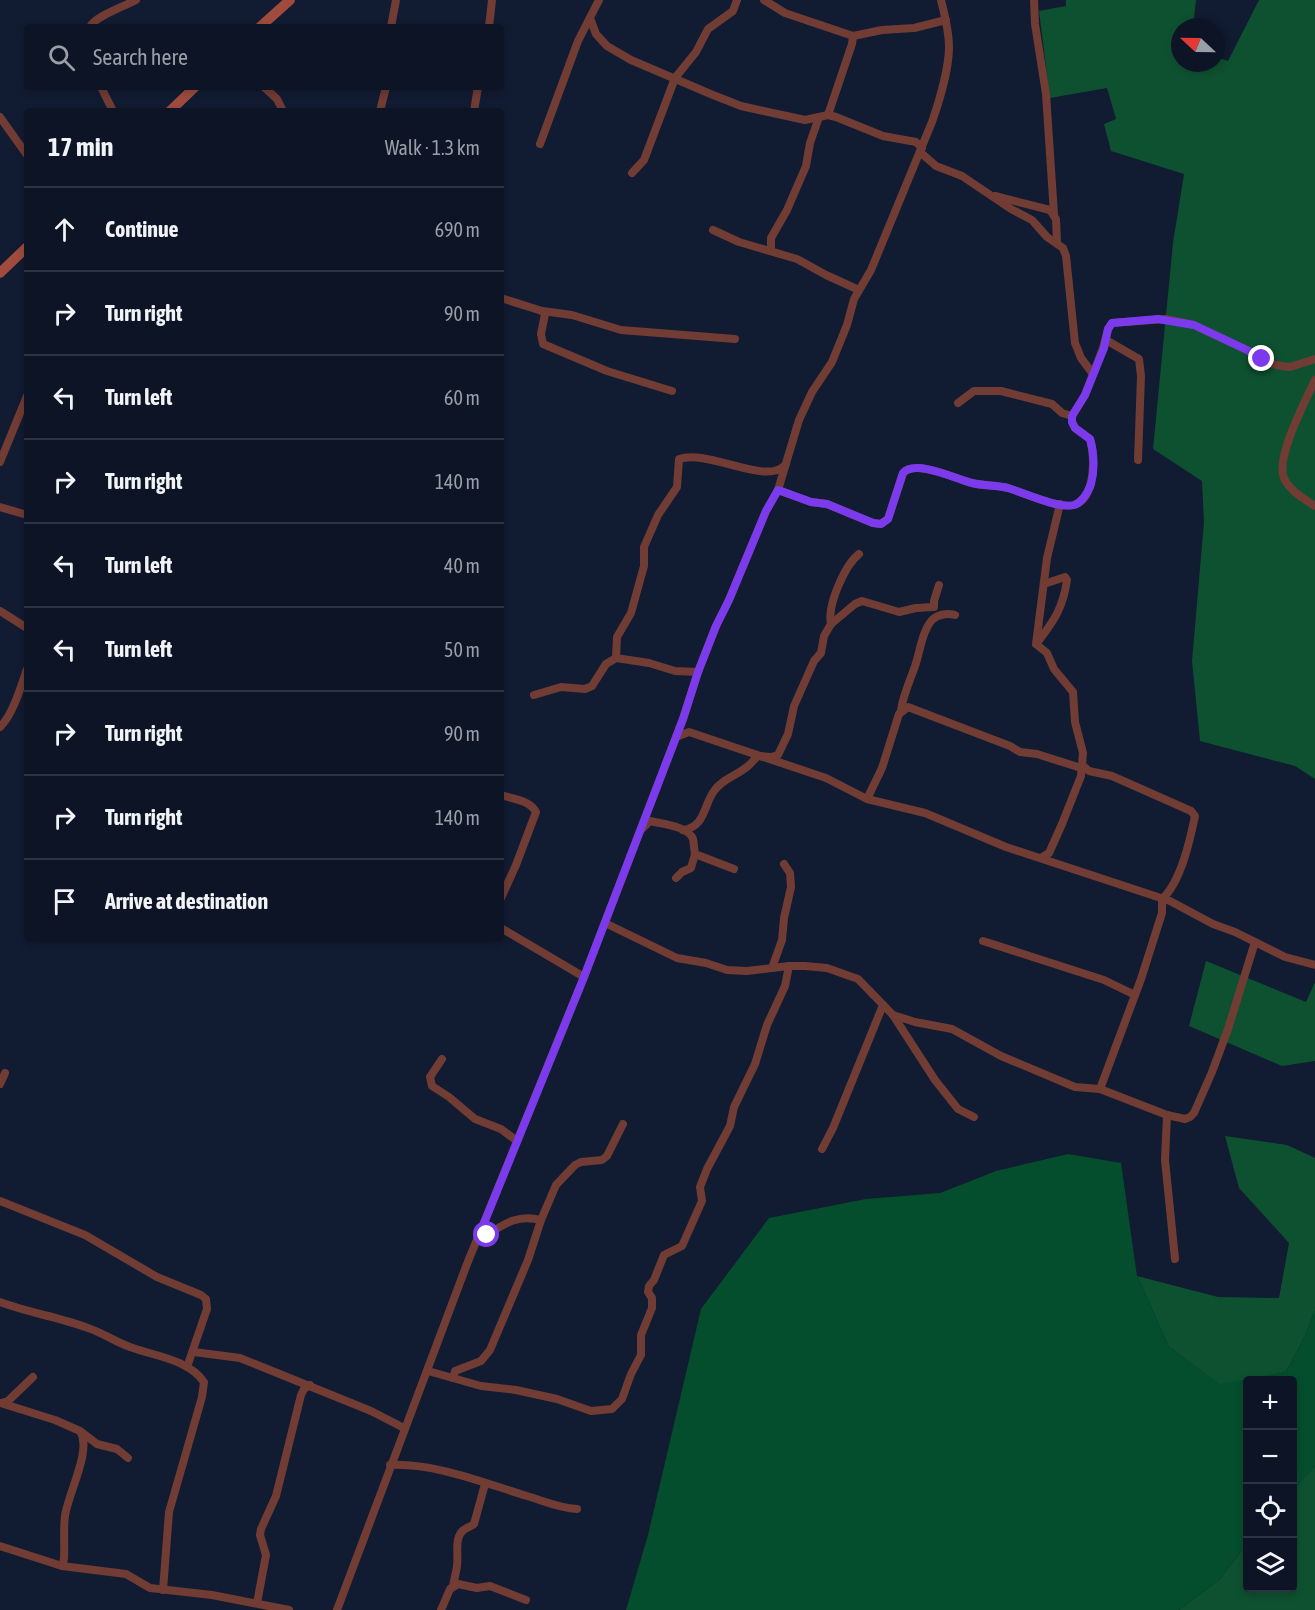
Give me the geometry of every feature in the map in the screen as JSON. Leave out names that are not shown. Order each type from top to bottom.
[{"type":"street","points":[[91,24],[136,0]]},
{"type":"street","points":[[263,24],[290,0]]},
{"type":"street","points":[[392,24],[396,0]]},
{"type":"street","points":[[489,24],[492,0]]},
{"type":"street","points":[[540,144],[568,66],[599,0]]},
{"type":"street","points":[[632,173],[644,160],[675,78],[696,52],[708,29],[733,11],[737,0]]},
{"type":"street","points":[[764,0],[785,13],[853,36],[882,30],[914,28],[946,20]]},
{"type":"street","points":[[337,1610],[466,1264],[584,977],[683,719],[698,672],[758,529],[778,490],[799,420],[812,392],[832,362],[847,325],[850,308],[871,270],[921,150],[939,101],[949,50],[941,0]]},
{"type":"street","points":[[1034,0],[1035,24],[1046,94],[1057,242]]},
{"type":"street","points":[[590,18],[596,34],[607,46],[631,60],[741,106],[805,120],[824,116],[836,117],[883,136],[916,142],[936,166],[962,176],[1011,209],[1032,220],[1047,237],[1063,248],[1066,256],[1075,343],[1081,358],[1093,374]]},
{"type":"street","points":[[771,250],[771,238],[787,210],[806,166],[809,147],[824,116],[853,36]]},
{"type":"street","points":[[102,90],[112,108]]},
{"type":"street","points":[[173,108],[192,90]]},
{"type":"street","points":[[267,90],[277,99],[282,108]]},
{"type":"street","points":[[381,108],[385,90]]},
{"type":"street","points":[[474,108],[478,90]]},
{"type":"street","points":[[0,117],[24,151]]},
{"type":"street","points":[[989,195],[1034,204],[1054,214]]},
{"type":"street","points":[[713,230],[739,242],[797,259],[859,291]]},
{"type":"street","points":[[0,273],[24,250]]},
{"type":"street","points":[[504,299],[542,311],[572,315],[621,330],[735,339]]},
{"type":"street","points":[[542,311],[545,314],[541,334],[543,344],[607,371],[672,391]]},
{"type":"street","points":[[778,490],[811,502],[827,504],[873,523],[881,524],[888,519],[903,473],[916,468],[971,482],[1004,487],[1072,506],[1079,503],[1089,489],[1093,466],[1090,439],[1075,428],[1072,416],[1085,395],[1112,323],[1166,319],[1194,325],[1272,364],[1290,367],[1315,359]]},
{"type":"street","points":[[1106,340],[1139,359],[1141,376],[1138,460]]},
{"type":"street","points":[[1087,364],[1097,364]]},
{"type":"street","points":[[1315,380],[1286,445],[1282,476],[1290,488],[1315,506]]},
{"type":"street","points":[[958,403],[974,391],[1001,391],[1052,404],[1062,413],[1072,416]]},
{"type":"street","points":[[0,462],[24,403]]},
{"type":"street","points":[[616,658],[616,637],[631,613],[644,566],[644,547],[658,515],[677,487],[680,459],[693,457],[753,470],[775,472],[786,464]]},
{"type":"street","points":[[1036,644],[1038,615],[1049,547],[1060,504]]},
{"type":"street","points":[[0,507],[24,514]]},
{"type":"street","points":[[831,624],[830,609],[835,596],[851,560],[859,554]]},
{"type":"street","points":[[1036,644],[1061,607],[1065,598],[1067,580],[1065,577],[1044,584]]},
{"type":"street","points":[[867,799],[882,768],[923,637],[932,621],[934,601],[939,585]]},
{"type":"street","points":[[683,830],[702,820],[714,791],[732,775],[747,767],[758,756],[778,755],[788,734],[794,706],[814,661],[822,652],[824,636],[831,624],[862,601],[899,612],[916,608],[934,608]]},
{"type":"street","points":[[0,610],[24,626]]},
{"type":"street","points":[[932,621],[944,614],[955,615]]},
{"type":"street","points":[[1036,644],[1047,653],[1054,669],[1073,692],[1075,722],[1082,747],[1083,770],[1052,848],[1041,858]]},
{"type":"street","points":[[534,695],[561,687],[585,689],[592,686],[606,664],[616,658],[649,663],[675,671],[698,672]]},
{"type":"street","points":[[0,726],[4,723],[24,677]]},
{"type":"street","points":[[901,710],[912,707],[1020,752],[1037,754],[1083,770],[1112,776],[1194,813],[1185,856],[1167,898],[1135,995],[1100,1089]]},
{"type":"street","points":[[683,719],[689,732]]},
{"type":"street","points":[[676,736],[689,732],[826,778],[867,799],[925,813],[1006,848],[1167,898],[1212,924],[1235,932],[1285,957],[1315,966]]},
{"type":"street","points":[[504,796],[528,803],[536,812],[504,891]]},
{"type":"street","points":[[637,838],[644,825],[650,821],[689,833],[693,839],[695,854],[691,868],[676,878]]},
{"type":"street","points":[[695,854],[734,869]]},
{"type":"street","points":[[772,968],[782,940],[791,887],[790,873],[784,864]]},
{"type":"street","points":[[605,923],[677,957],[727,970],[747,971],[789,966],[827,968],[858,979],[893,1015],[942,1090],[961,1112],[974,1117]]},
{"type":"street","points":[[504,930],[584,977]]},
{"type":"street","points":[[983,941],[1104,980],[1135,995]]},
{"type":"street","points":[[893,1015],[952,1029],[1001,1056],[1075,1087],[1100,1089],[1167,1115],[1185,1119],[1194,1113],[1212,1072],[1255,942]]},
{"type":"street","points":[[428,1371],[481,1386],[516,1390],[557,1399],[591,1411],[612,1409],[622,1399],[640,1355],[641,1335],[652,1308],[652,1298],[648,1292],[649,1286],[654,1281],[664,1255],[682,1246],[702,1201],[700,1188],[707,1169],[730,1126],[734,1107],[755,1064],[767,1025],[785,986],[789,966]]},
{"type":"street","points":[[822,1149],[833,1128],[883,1005]]},
{"type":"street","points":[[442,1059],[430,1077],[432,1086],[474,1119],[501,1129],[517,1142]]},
{"type":"street","points":[[0,1084],[5,1073]]},
{"type":"street","points":[[1167,1115],[1165,1161],[1175,1259]]},
{"type":"street","points":[[453,1378],[455,1371],[481,1361],[490,1350],[528,1260],[541,1220],[556,1185],[574,1165],[602,1160],[607,1156],[623,1124]]},
{"type":"street","points":[[0,1201],[85,1235],[158,1277],[206,1299],[207,1309],[187,1367]]},
{"type":"street","points":[[480,1233],[487,1235],[510,1220],[531,1217],[541,1220]]},
{"type":"street","points":[[0,1302],[89,1328],[131,1348],[187,1367],[201,1377],[204,1386],[169,1512],[163,1590]]},
{"type":"street","points":[[194,1352],[240,1358],[371,1411],[404,1428]]},
{"type":"street","points":[[0,1404],[8,1401],[33,1377]]},
{"type":"street","points":[[257,1603],[266,1555],[260,1535],[261,1529],[276,1496],[301,1395],[310,1385]]},
{"type":"street","points":[[0,1404],[55,1420],[80,1431],[97,1444],[117,1449],[128,1458]]},
{"type":"street","points":[[62,1566],[65,1515],[81,1460],[84,1438],[80,1431]]},
{"type":"street","points":[[390,1465],[411,1465],[553,1505],[577,1509]]},
{"type":"street","points":[[441,1610],[453,1586],[458,1558],[455,1550],[457,1544],[463,1530],[474,1524],[485,1484]]},
{"type":"street","points":[[0,1546],[62,1566],[126,1574],[150,1588],[212,1595],[289,1610]]},
{"type":"street","points":[[453,1586],[458,1584],[477,1588],[490,1586],[526,1600]]},
{"type":"green space","points":[[1066,0],[1196,0],[1194,18],[1171,18],[1171,72],[1225,72],[1225,60],[1228,61],[1259,0],[1315,0],[1315,779],[1295,766],[1200,741],[1192,661],[1204,522],[1202,481],[1153,449],[1173,243],[1184,174],[1111,151],[1104,124],[1116,119],[1107,88],[1050,98],[1039,11],[1066,6]]},
{"type":"green space","points":[[1206,961],[1306,1002],[1315,982],[1315,1061],[1282,1066],[1189,1026]]},
{"type":"green space","points":[[1225,1136],[1287,1145],[1315,1158],[1315,1310],[1305,1336],[1286,1372],[1266,1376],[1243,1376],[1243,1380],[1220,1385],[1169,1347],[1137,1276],[1218,1297],[1279,1298],[1289,1243],[1239,1188]]},
{"type":"green space","points":[[1068,1154],[1121,1163],[1137,1276],[1169,1347],[1220,1384],[1243,1380],[1243,1549],[1219,1580],[1179,1610],[626,1610],[648,1535],[701,1309],[769,1218],[866,1199],[940,1193],[996,1171]]},
{"type":"green space","points":[[1315,1310],[1315,1466],[1297,1485],[1297,1376],[1264,1376],[1286,1372],[1305,1336]]},
{"type":"green space","points":[[1315,1466],[1315,1610],[1179,1610],[1219,1580],[1243,1549],[1243,1592],[1297,1592],[1297,1485]]},
{"type":"route","points":[[487,1235],[480,1233],[584,977],[683,719],[698,672],[758,529],[778,490],[811,502],[827,504],[873,523],[881,524],[885,523],[891,514],[903,473],[910,468],[916,468],[986,486],[1004,487],[1072,506],[1079,503],[1089,489],[1093,466],[1090,439],[1075,428],[1072,416],[1085,395],[1112,323],[1166,319],[1194,325],[1262,359]]}]
